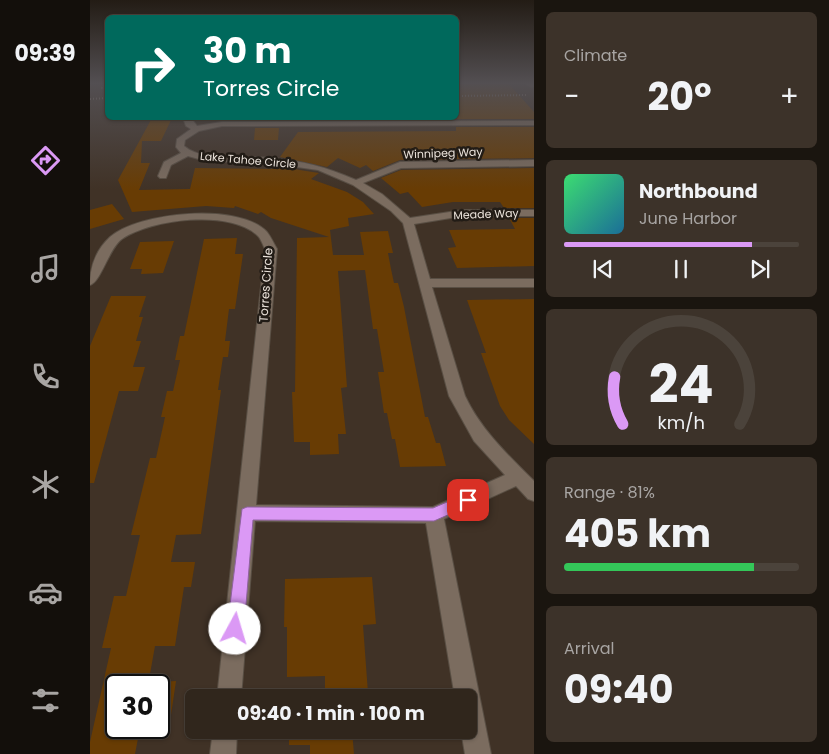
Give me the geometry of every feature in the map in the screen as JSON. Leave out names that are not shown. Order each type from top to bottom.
[{"type":"street","points":[[188,120],[189,124],[196,129],[222,124],[534,123]]},
{"type":"street","name":"Lake Tahoe Circle","points":[[196,129],[181,139],[180,147],[187,153],[206,158],[269,160],[320,168],[356,183],[378,196],[408,222]]},
{"type":"street","name":"Lake Tahoe Circle","points":[[163,176],[167,164],[187,153]]},
{"type":"street","name":"Winnipeg Way","points":[[356,183],[400,165],[534,163]]},
{"type":"street","name":"Meade Way","points":[[408,222],[463,213],[534,213]]},
{"type":"street","name":"Torres Circle","points":[[90,281],[110,243],[128,230],[151,222],[177,219],[231,219],[251,226],[266,236],[271,250],[230,689]]},
{"type":"street","points":[[408,222],[464,416],[534,493]]},
{"type":"street","points":[[427,283],[534,283]]},
{"type":"street","points":[[247,513],[434,515],[518,477]]},
{"type":"street","points":[[434,515],[465,689]]},
{"type":"street","points":[[223,754],[225,739]]},
{"type":"street","points":[[475,739],[478,754]]},
{"type":"building","points":[[151,120],[171,120],[161,141],[142,141],[141,163],[150,163],[139,190],[190,189],[195,168],[272,169],[274,166],[319,173],[311,179],[347,192],[363,202],[374,214],[348,218],[349,226],[330,230],[333,255],[364,255],[360,232],[388,231],[393,253],[388,253],[391,269],[394,283],[398,283],[404,307],[425,417],[428,417],[436,443],[440,443],[446,466],[400,467],[395,439],[392,439],[387,413],[384,413],[378,372],[384,372],[377,329],[373,329],[365,270],[338,271],[347,387],[341,388],[346,434],[338,434],[339,454],[310,455],[310,442],[294,442],[292,392],[295,392],[297,238],[329,237],[271,218],[261,212],[258,214],[235,206],[234,208],[206,206],[132,212],[118,180]]},
{"type":"building","points":[[456,127],[534,127],[534,158],[400,160],[373,171],[366,165],[360,168],[338,158],[327,167],[280,157],[298,132],[456,131]]},
{"type":"building","points":[[255,128],[279,128],[278,140],[254,140]]},
{"type":"building","points":[[534,168],[534,208],[504,208],[500,202],[453,202],[422,207],[408,192],[400,194],[381,178],[401,170]]},
{"type":"building","points":[[112,204],[124,219],[90,229],[90,210]]},
{"type":"building","points":[[509,218],[534,218],[534,266],[457,268],[448,248],[456,247],[449,230],[515,229]]},
{"type":"building","points":[[237,238],[235,254],[243,254],[235,309],[229,309],[225,341],[230,341],[228,357],[223,357],[218,390],[221,390],[201,534],[176,535],[171,562],[195,562],[191,587],[184,587],[175,646],[155,646],[150,674],[105,674],[111,648],[102,648],[114,596],[126,596],[140,535],[131,535],[150,458],[156,458],[165,417],[161,417],[167,391],[173,391],[180,360],[175,360],[180,336],[184,336],[204,239]]},
{"type":"building","points":[[174,241],[163,273],[141,274],[142,269],[130,269],[140,242]]},
{"type":"building","points":[[111,296],[146,296],[139,317],[143,317],[136,341],[141,341],[133,367],[145,367],[138,391],[119,391],[94,483],[90,483],[90,346]]},
{"type":"building","points":[[534,299],[534,444],[509,420],[500,406],[481,353],[486,353],[467,300]]},
{"type":"building","points":[[372,577],[376,624],[363,625],[368,689],[325,689],[325,676],[287,677],[287,627],[284,627],[285,579]]},
{"type":"building","points":[[105,675],[105,739],[138,739],[135,754],[90,754],[90,742]]},
{"type":"building","points":[[170,681],[176,681],[171,715],[170,715]]},
{"type":"building","points":[[289,739],[353,739],[354,754],[310,754],[310,745],[289,745]]},
{"type":"route","points":[[235,629],[247,513],[434,515],[468,500]]}]
